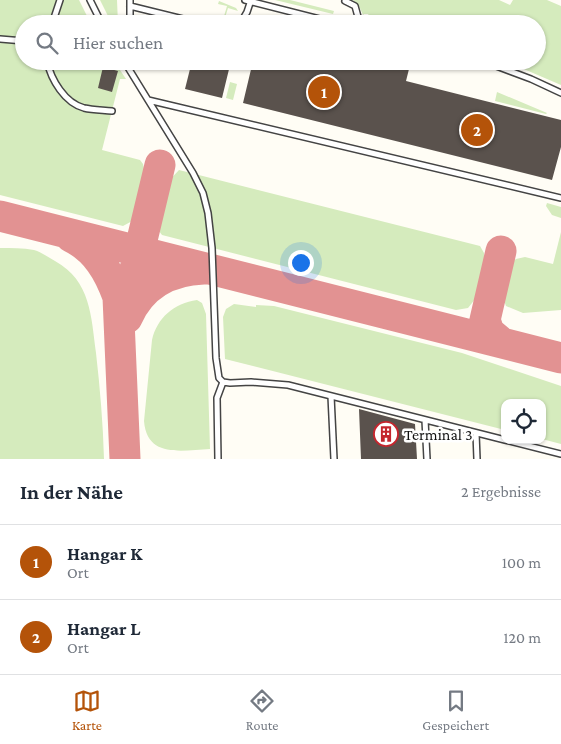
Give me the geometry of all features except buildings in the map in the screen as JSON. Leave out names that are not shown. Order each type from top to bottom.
[{"type":"lane","points":[[55,15],[60,0]]},
{"type":"lane","points":[[90,0],[98,15]]},
{"type":"lane","points":[[245,15],[249,0],[305,15]]},
{"type":"lane","points":[[345,1],[355,6],[358,15]]},
{"type":"lane","points":[[130,3],[172,15]]},
{"type":"lane","points":[[0,39],[15,40]]},
{"type":"lane","points":[[50,70],[59,89],[74,104],[84,108],[112,111]]},
{"type":"lane","points":[[129,70],[193,173],[203,193],[208,214],[212,248],[216,369],[217,376],[223,382],[288,385],[501,439]]},
{"type":"lane","points":[[507,70],[561,93]]},
{"type":"lane","points":[[148,100],[561,198]]},
{"type":"lane","points":[[218,459],[218,395],[223,382]]},
{"type":"lane","points":[[331,396],[334,459]]},
{"type":"lane","points":[[425,420],[427,459]]},
{"type":"lane","points":[[476,433],[477,459]]},
{"type":"lane","points":[[521,444],[561,454]]},
{"type":"green space","points":[[0,0],[79,0],[86,15],[15,15],[15,70],[120,70],[126,79],[120,79],[102,150],[140,160],[143,164],[146,177],[137,214],[134,220],[123,226],[0,195]]},
{"type":"green space","points":[[100,0],[117,0],[118,15],[108,15]]},
{"type":"green space","points":[[275,0],[290,0],[334,11],[333,14]]},
{"type":"green space","points":[[353,0],[499,0],[510,5],[513,0],[547,0],[561,6],[561,85],[526,70],[546,70],[546,15],[363,15],[359,6]]},
{"type":"green space","points":[[219,1],[236,8],[238,11],[228,8],[224,15],[227,6],[218,4]]},
{"type":"green space","points":[[230,82],[237,84],[233,100],[226,98]]},
{"type":"green space","points":[[497,92],[547,113],[495,101]]},
{"type":"green space","points":[[179,170],[480,246],[484,253],[484,261],[476,298],[468,308],[456,310],[162,235],[155,223],[165,185]]},
{"type":"green space","points":[[547,203],[561,207],[561,218],[552,215],[546,206]]},
{"type":"green space","points":[[561,232],[561,310],[523,313],[506,306],[503,298],[511,263],[516,259],[525,257],[553,264]]},
{"type":"green space","points":[[0,248],[30,249],[42,253],[67,269],[82,289],[90,313],[94,339],[104,459],[0,459]]},
{"type":"green space","points":[[197,300],[202,303],[206,314],[210,449],[168,450],[152,442],[144,421],[152,340],[162,318],[181,304]]},
{"type":"green space","points":[[234,304],[256,307],[256,305],[274,306],[462,353],[561,386],[561,444],[546,440],[546,399],[501,399],[501,429],[225,359],[223,317],[226,309]]},
{"type":"taxiway","points":[[124,315],[160,165]]},
{"type":"taxiway","points":[[0,216],[561,358]]},
{"type":"taxiway","points":[[71,237],[88,248],[100,262],[106,270],[118,297],[125,459]]},
{"type":"taxiway","points":[[501,251],[485,320],[489,332],[501,342]]},
{"type":"taxiway","points":[[127,318],[140,297],[158,282],[179,273],[204,269]]},
{"type":"place","name":"Hangar K","points":[[324,92]]},
{"type":"place","name":"Hangar L","points":[[477,130]]},
{"type":"place","name":"Terminal 3","points":[[386,434]]}]
